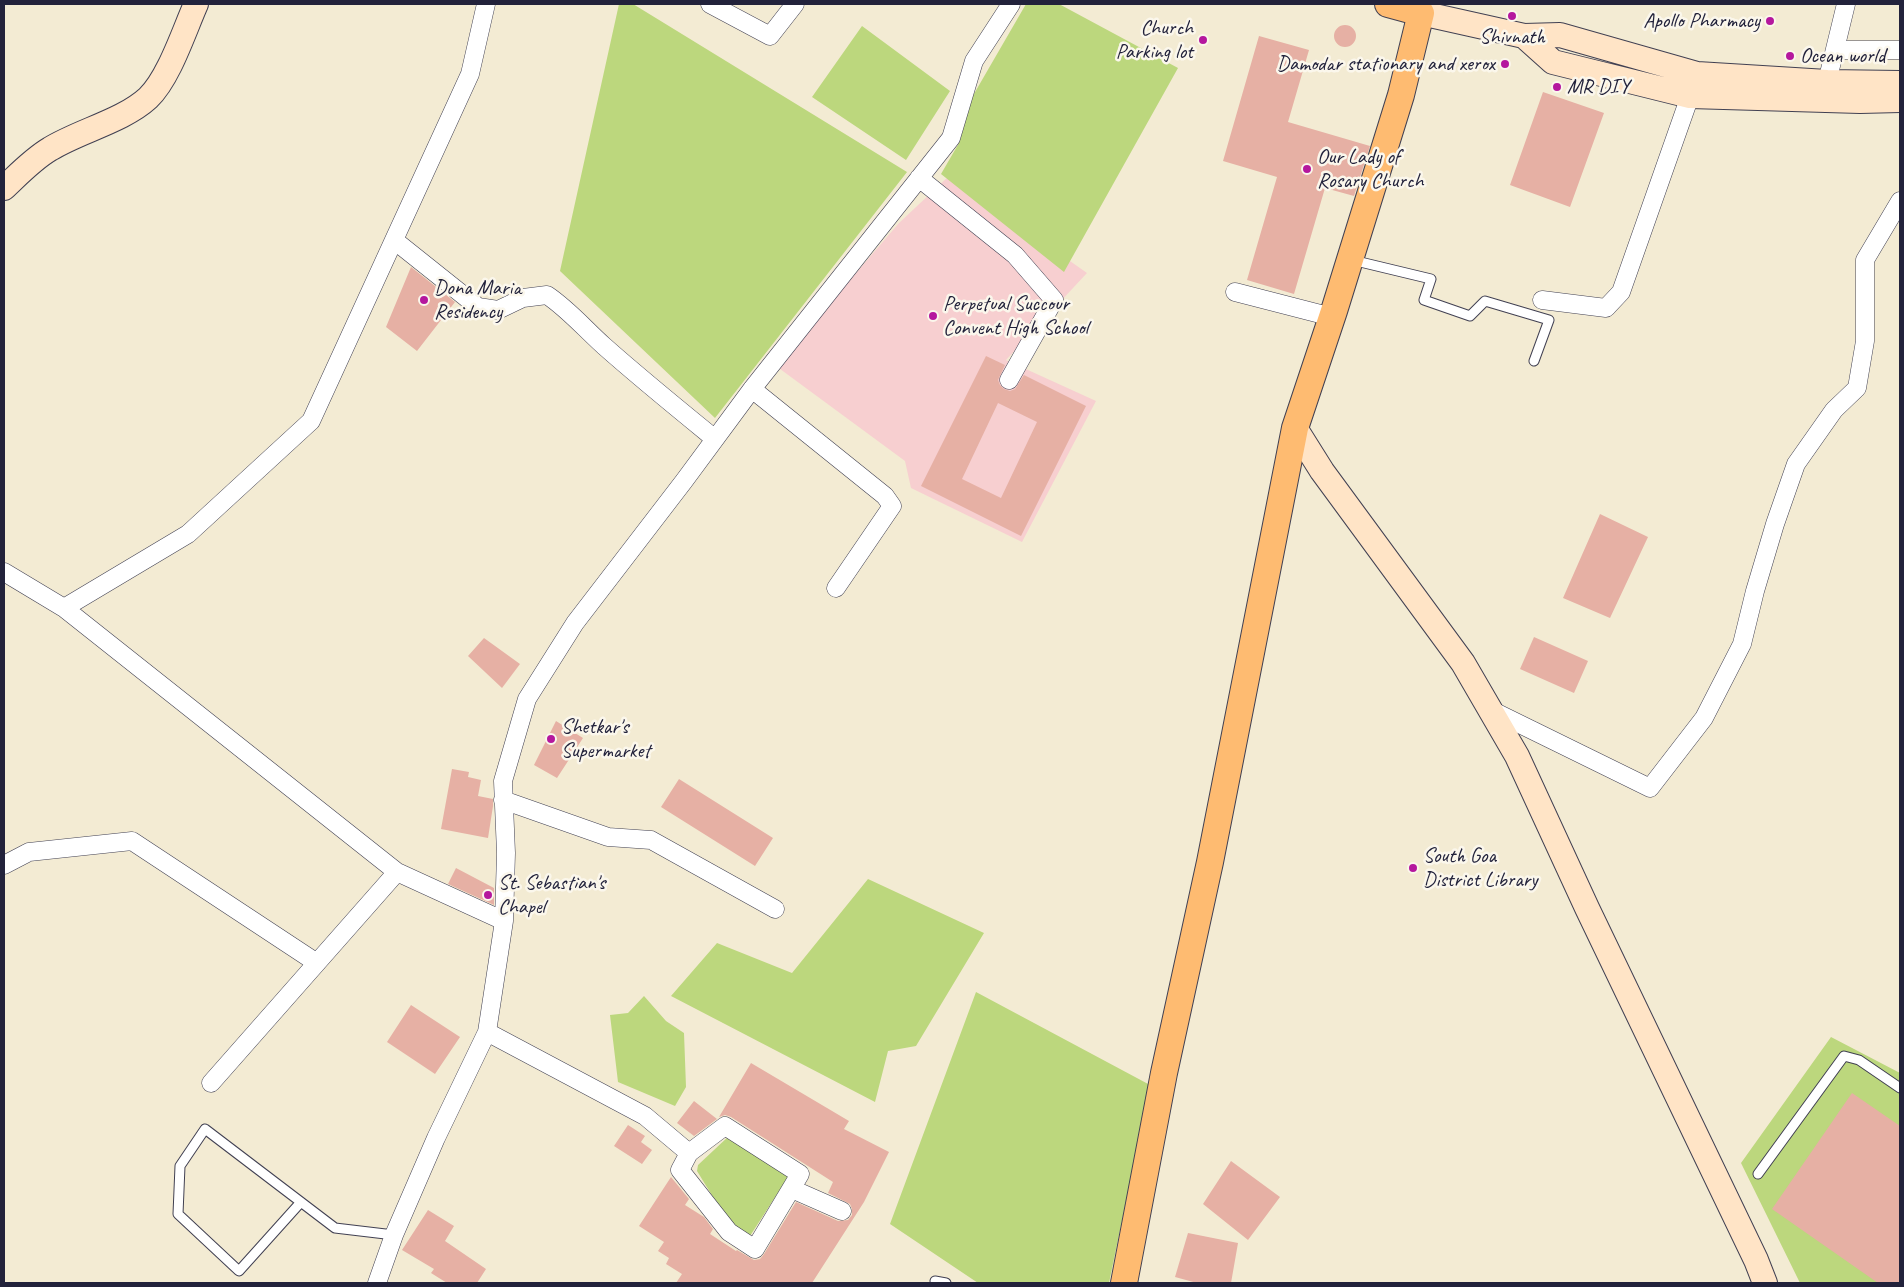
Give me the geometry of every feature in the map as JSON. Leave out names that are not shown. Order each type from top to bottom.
[{"type":"main road","points":[[1124,1283],[1164,1073],[1210,862],[1295,428],[1332,317],[1401,95],[1421,13],[1389,4]]},
{"type":"street","points":[[4,188],[35,158],[136,108],[148,98],[166,71],[196,4]]},
{"type":"street","points":[[64,608],[188,534],[311,421],[470,74],[486,4]]},
{"type":"street","points":[[710,4],[770,36],[794,4]]},
{"type":"street","points":[[377,1283],[394,1235],[436,1138],[487,1032],[504,921],[506,853],[503,781],[527,699],[575,622],[752,389],[951,138],[974,61],[1011,4]]},
{"type":"street","points":[[1827,82],[1846,4]]},
{"type":"street","points":[[1421,13],[1524,36],[1560,35],[1697,74],[1827,82],[1900,83]]},
{"type":"street","points":[[1524,36],[1553,62],[1690,96],[1860,101],[1900,100]]},
{"type":"street","points":[[1835,50],[1900,50]]},
{"type":"street","points":[[1542,300],[1606,308],[1621,292],[1690,96]]},
{"type":"street","points":[[918,178],[1015,254],[1054,300],[1009,380]]},
{"type":"street","points":[[1490,709],[1650,788],[1704,718],[1742,644],[1775,524],[1796,464],[1834,410],[1857,388],[1866,341],[1865,260],[1900,202]]},
{"type":"street","points":[[394,240],[478,307],[498,310],[524,298],[547,295],[561,304],[589,333],[715,439]]},
{"type":"street","points":[[1235,292],[1332,317]]},
{"type":"street","points":[[752,389],[885,496],[892,506],[836,588]]},
{"type":"street","points":[[1295,428],[1322,471],[1463,663],[1517,756],[1587,908],[1756,1260],[1765,1283]]},
{"type":"street","points":[[4,572],[64,608],[397,872],[504,921]]},
{"type":"street","points":[[503,800],[608,837],[651,840],[775,909]]},
{"type":"street","points":[[4,865],[29,852],[132,841],[317,964]]},
{"type":"street","points":[[212,1083],[397,872]]},
{"type":"street","points":[[487,1032],[645,1116],[689,1154]]},
{"type":"street","points":[[725,1126],[800,1174],[755,1248],[729,1232],[680,1170],[689,1154],[725,1126]]},
{"type":"street","points":[[792,1188],[842,1211]]},
{"type":"lane","points":[[1350,260],[1431,279],[1424,300],[1470,316],[1485,301],[1549,320],[1534,361]]},
{"type":"lane","points":[[1758,1174],[1844,1056],[1859,1060],[1900,1088]]},
{"type":"lane","points":[[301,1202],[239,1271],[178,1214],[180,1166],[205,1129],[301,1202],[335,1228],[394,1235]]},
{"type":"lane","points":[[935,1280],[946,1283]]},
{"type":"shaded area","name":"Perpetual Succour Convent High School","points":[[949,176],[1087,273],[1006,360],[1096,401],[1022,542],[911,488],[905,461],[776,366],[899,223]]},
{"type":"green space","points":[[619,4],[633,4],[907,172],[715,418],[560,271]]},
{"type":"green space","points":[[1026,4],[1059,4],[1178,68],[1064,272],[941,174],[959,143],[971,99]]},
{"type":"green space","points":[[862,26],[950,91],[906,160],[812,97]]},
{"type":"green space","points":[[868,879],[984,933],[916,1046],[888,1051],[875,1102],[671,996],[717,943],[792,973]]},
{"type":"green space","points":[[976,992],[1150,1085],[1109,1283],[978,1283],[890,1224]]},
{"type":"green space","points":[[644,996],[666,1021],[684,1033],[686,1087],[675,1106],[618,1082],[610,1015],[628,1013]]},
{"type":"green space","points":[[1831,1037],[1900,1073],[1900,1283],[1800,1283],[1741,1163]]},
{"type":"green space","points":[[730,1135],[790,1174],[750,1236],[732,1228],[697,1171],[698,1165]]},
{"type":"building","points":[[1345,25],[1353,28],[1356,36],[1353,44],[1345,47],[1337,44],[1334,36],[1337,28]]},
{"type":"building","name":"Our Lady of Rosary Church","points":[[1259,36],[1309,50],[1288,122],[1370,146],[1354,196],[1325,188],[1294,294],[1247,280],[1277,177],[1223,161]]},
{"type":"building","points":[[1543,92],[1604,113],[1570,207],[1510,185]]},
{"type":"building","points":[[411,267],[455,302],[417,351],[386,327]]},
{"type":"building","points":[[986,356],[1005,365],[998,380],[1004,389],[1010,391],[1015,389],[1024,375],[1086,406],[1021,536],[921,486]],"holes":[[[998,403],[1037,422],[1001,498],[962,479]]]},
{"type":"building","points":[[1600,514],[1648,537],[1610,618],[1563,598]]},
{"type":"building","points":[[1534,637],[1588,661],[1574,693],[1520,669]]},
{"type":"building","points":[[484,638],[520,664],[502,688],[468,656]]},
{"type":"building","points":[[556,721],[583,738],[557,778],[534,765]]},
{"type":"building","points":[[452,769],[469,772],[468,777],[481,780],[478,796],[493,799],[488,838],[441,829]]},
{"type":"building","points":[[679,779],[773,838],[755,866],[661,807]]},
{"type":"building","points":[[456,868],[494,888],[494,905],[448,884]]},
{"type":"building","points":[[411,1005],[460,1037],[435,1074],[387,1042]]},
{"type":"building","points":[[751,1063],[849,1121],[844,1129],[889,1152],[864,1202],[812,1283],[676,1283],[682,1274],[666,1264],[669,1258],[658,1251],[664,1242],[639,1226],[671,1177],[689,1199],[685,1205],[704,1217],[713,1229],[710,1234],[754,1260],[760,1259],[764,1254],[796,1202],[838,1221],[848,1220],[852,1215],[850,1204],[828,1193],[833,1182],[731,1117],[725,1115],[719,1117]]},
{"type":"building","points":[[1852,1093],[1900,1126],[1900,1283],[1878,1283],[1772,1209]]},
{"type":"building","points":[[694,1101],[717,1119],[694,1136],[677,1123]]},
{"type":"building","points":[[628,1125],[645,1136],[641,1142],[652,1150],[642,1164],[614,1146]]},
{"type":"building","points":[[1231,1161],[1280,1197],[1248,1240],[1203,1204]]},
{"type":"building","points":[[428,1210],[454,1226],[445,1241],[486,1269],[477,1283],[447,1283],[431,1273],[434,1269],[402,1250]]},
{"type":"building","points":[[1188,1233],[1238,1243],[1231,1283],[1197,1283],[1175,1277]]},
{"type":"place","name":"Shivnath","points":[[1512,16]]},
{"type":"place","name":"Apollo Pharmacy","points":[[1770,21]]},
{"type":"place","name":"Church Parking lot","points":[[1203,40]]},
{"type":"place","name":"Ocean world","points":[[1790,56]]},
{"type":"place","name":"Damodar stationary and xerox","points":[[1505,64]]},
{"type":"place","name":"MR DIY","points":[[1557,87]]},
{"type":"place","name":"Our Lady of Rosary Church","points":[[1307,169]]},
{"type":"place","name":"Dona Maria Residency","points":[[424,300]]},
{"type":"place","name":"Perpetual Succour Convent High School","points":[[933,316]]},
{"type":"place","name":"Shetkar's Supermarket","points":[[551,739]]},
{"type":"place","name":"South Goa District Library","points":[[1413,868]]},
{"type":"place","name":"St. Sebastian's Chapel","points":[[488,895]]}]
